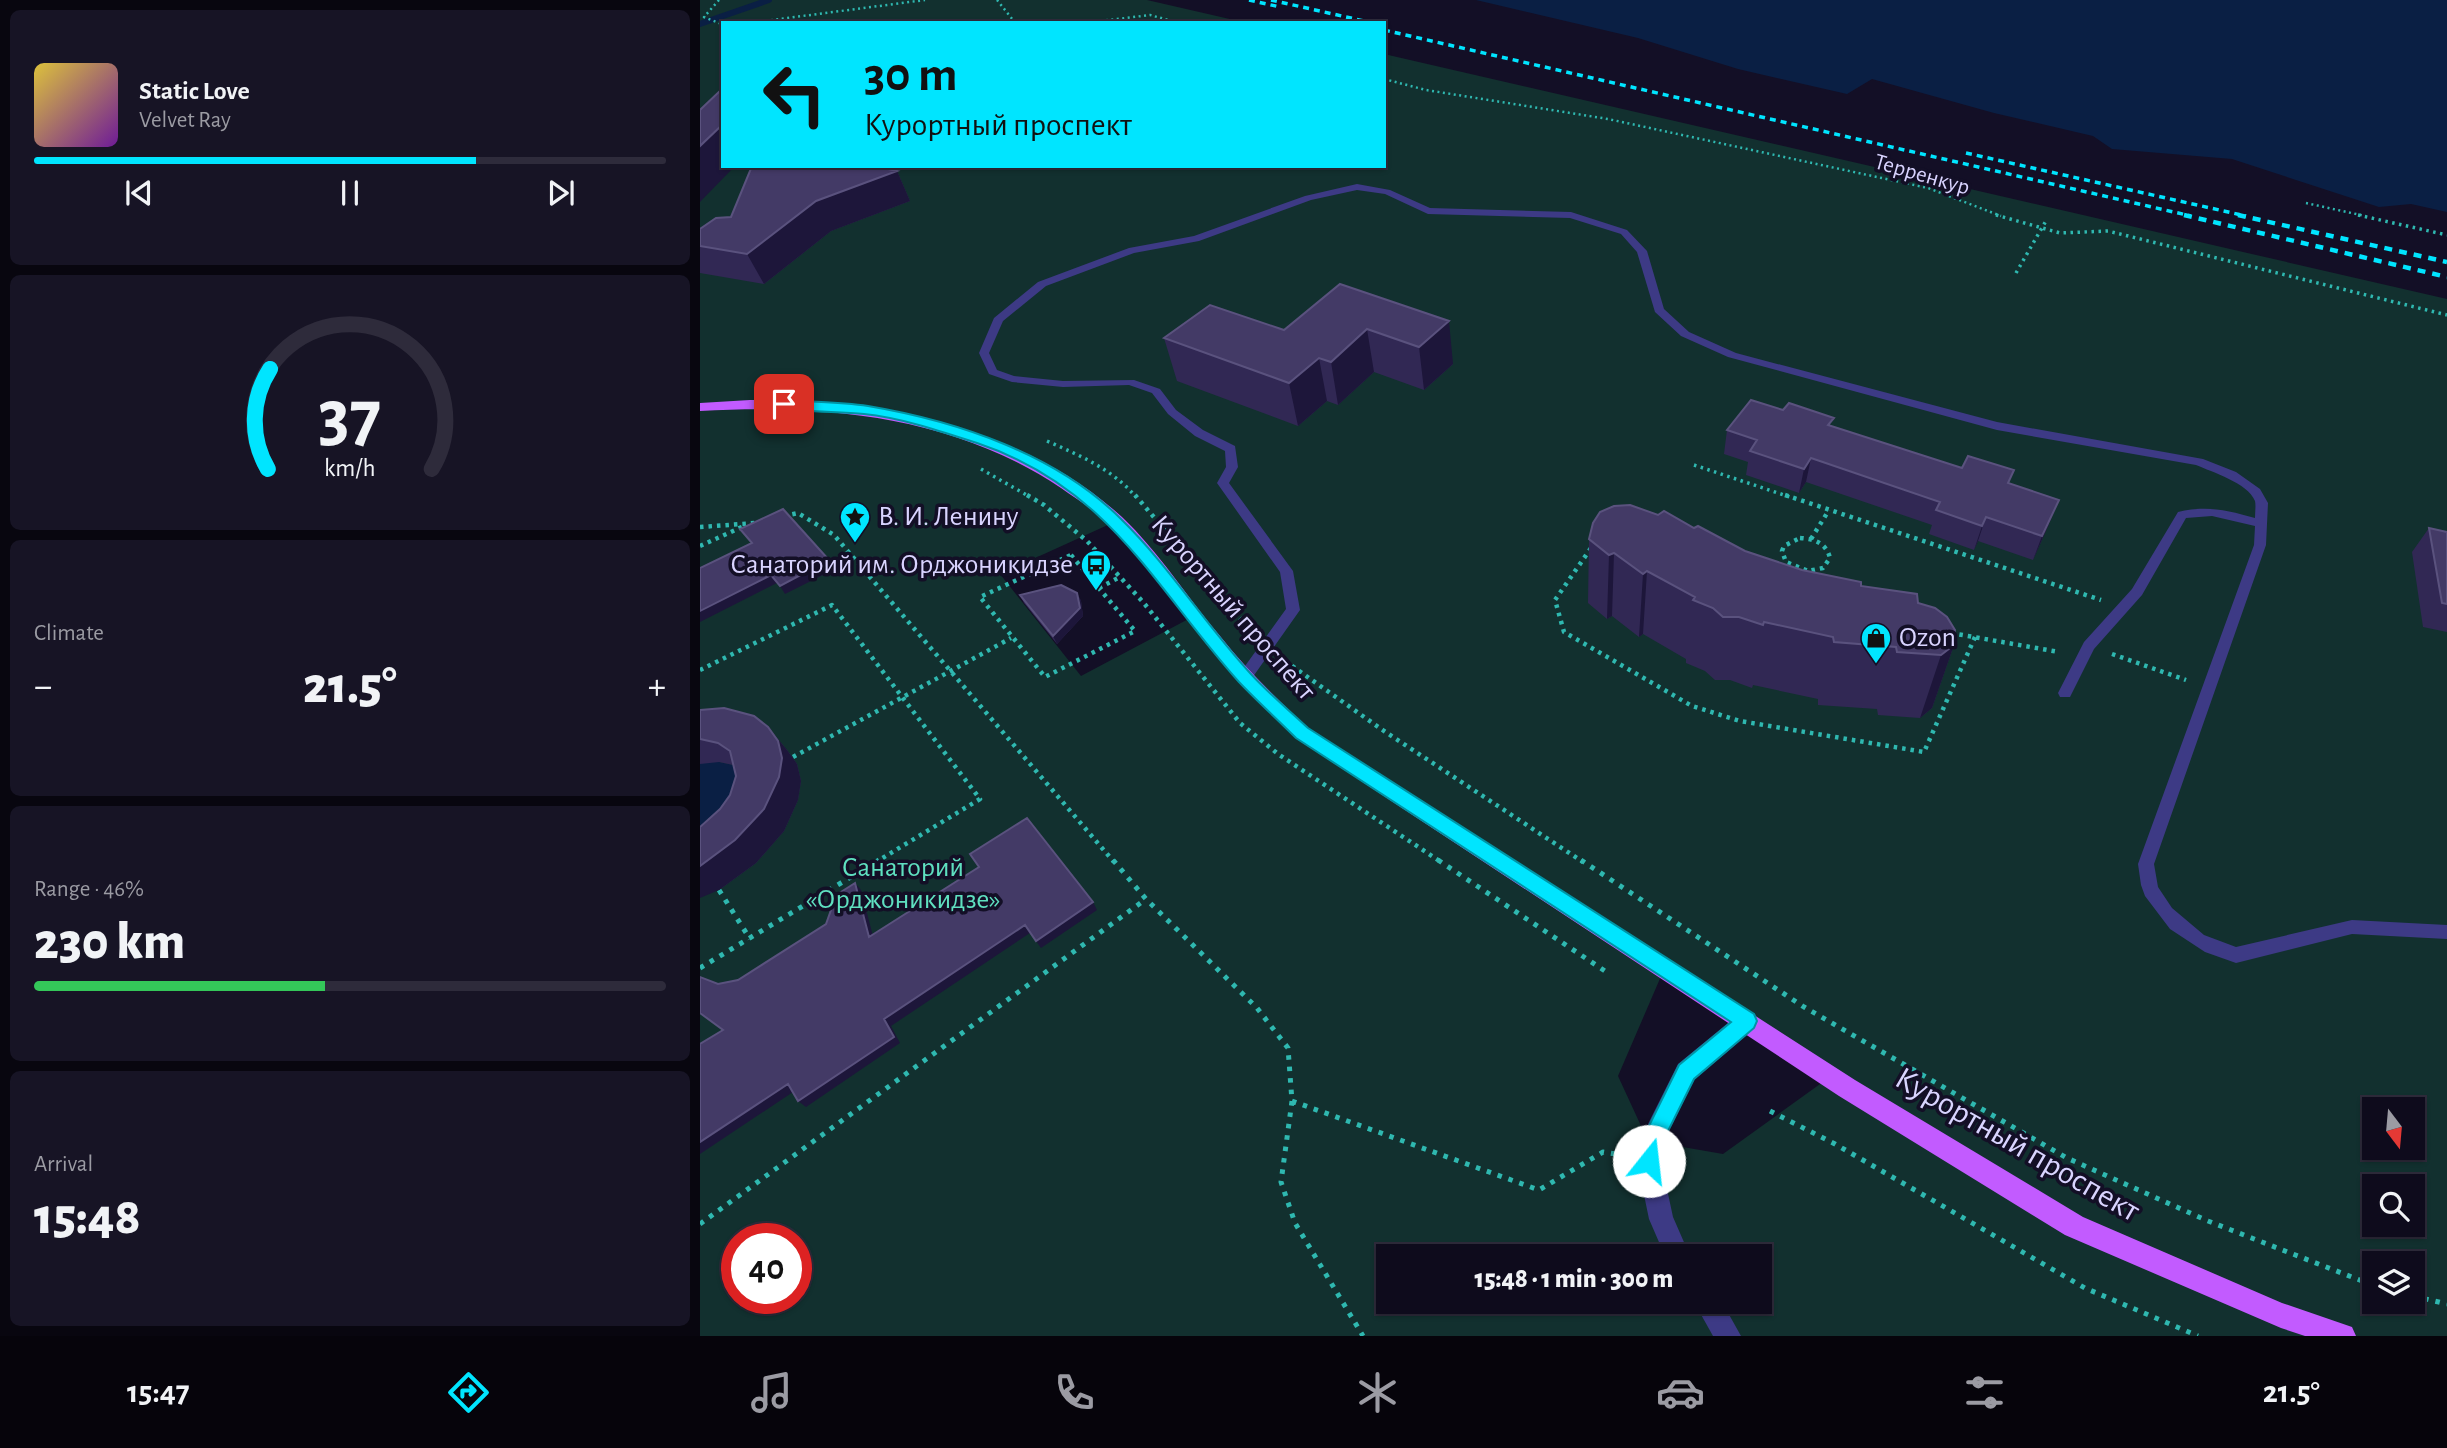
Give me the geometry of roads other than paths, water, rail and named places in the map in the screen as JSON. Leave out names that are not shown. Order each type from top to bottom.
[{"type":"main road","name":"Курортный проспект","points":[[700,407],[784,404],[866,410],[985,442],[1050,471],[1115,520],[1156,566],[1245,677],[1302,733],[1847,1088],[2074,1226],[2281,1315],[2343,1336]]},
{"type":"street","points":[[1672,1244],[1661,1219],[1649,1161],[1650,1144],[1686,1072],[1747,1021]]},
{"type":"street","points":[[1714,1314],[1728,1336]]},
{"type":"lane","points":[[1245,677],[1293,610],[1286,571],[1223,484],[1232,467],[1231,449],[1199,433],[1172,412],[1156,391],[1130,382],[1063,384],[1012,379],[993,372],[984,353],[998,320],[1042,284],[1132,250],[1196,239],[1308,198],[1357,187],[1387,192],[1427,211],[1571,215],[1624,233],[1642,251],[1659,310],[1685,334],[1732,355],[1997,426],[2186,457],[2248,484],[2262,503],[2260,545],[2146,864],[2150,890],[2193,939],[2218,952],[2236,955],[2352,927],[2447,932]]},
{"type":"lane","points":[[2065,693],[2089,646],[2125,607],[2182,515],[2198,510],[2216,511],[2262,524]]},
{"type":"water","points":[[1476,0],[2447,0],[2447,212],[2411,204],[2379,207],[2232,159],[2112,149],[2093,136],[1994,113],[1872,79],[1847,94],[1738,69],[1638,38]]},
{"type":"water","points":[[700,762],[738,766],[741,831],[715,855],[700,864]]},
{"type":"waterway","points":[[700,24],[769,0]]},
{"type":"railway","points":[[1249,0],[1280,7]]},
{"type":"railway","points":[[1271,0],[1364,21]]},
{"type":"railway","points":[[1386,30],[2191,216]]},
{"type":"railway","points":[[1966,153],[2246,216]]},
{"type":"railway","points":[[2184,215],[2447,277]]},
{"type":"railway","points":[[2238,215],[2447,262]]},
{"type":"place","name":"В. И. Ленину","points":[[855,544]]},
{"type":"place","name":"Санаторий им. Орджоникидзе","points":[[1096,592]]},
{"type":"place","name":"Ozon","points":[[1876,665]]},
{"type":"park label","name":"Санаторий «Орджоникидзе»","points":[[903,884]]}]
